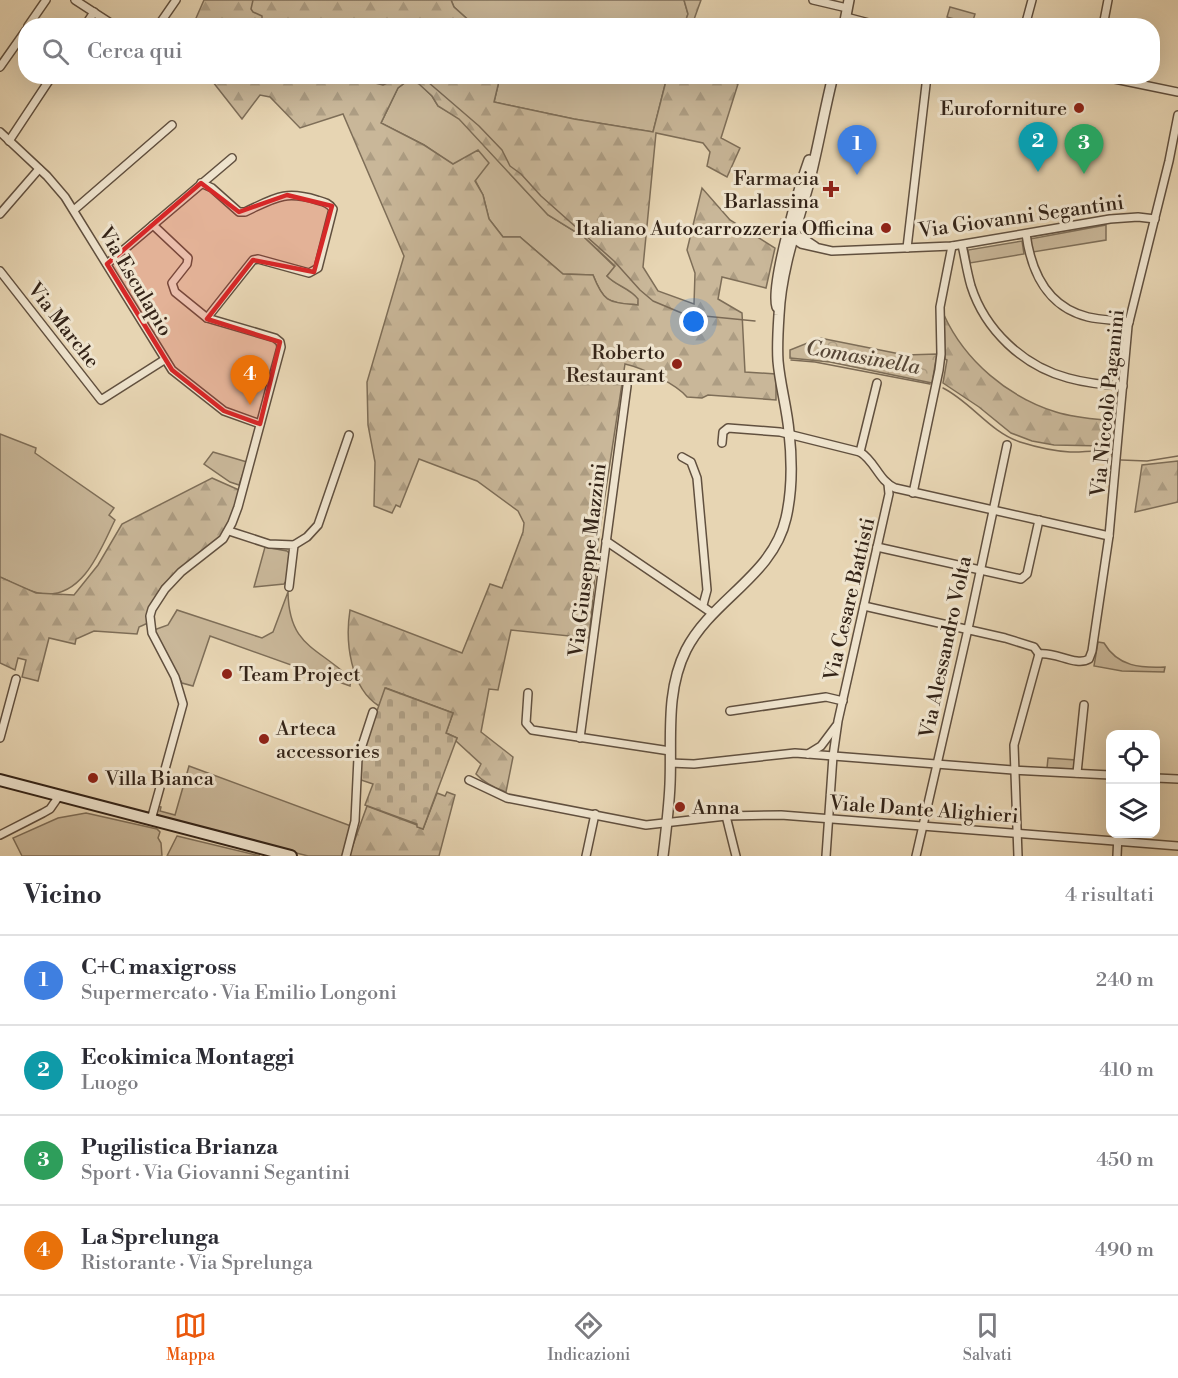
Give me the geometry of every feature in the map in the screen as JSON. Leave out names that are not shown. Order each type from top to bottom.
[{"type":"main road","points":[[0,780],[291,856]]},
{"type":"street","points":[[34,18],[46,0]]},
{"type":"street","points":[[75,0],[103,18]]},
{"type":"street","points":[[164,18],[176,0]]},
{"type":"street","points":[[813,0],[846,13]]},
{"type":"street","points":[[1027,18],[1032,0]]},
{"type":"street","points":[[1105,18],[1108,0]]},
{"type":"street","points":[[91,18],[94,12]]},
{"type":"street","points":[[0,67],[18,41]]},
{"type":"street","points":[[9,141],[47,84]]},
{"type":"street","points":[[776,283],[798,220],[831,84]]},
{"type":"street","points":[[907,248],[926,84]]},
{"type":"street","points":[[1139,84],[1178,92]]},
{"type":"street","name":"Via Niccolò Paganini","points":[[1039,654],[1052,654],[1081,662],[1087,660],[1092,651],[1109,536],[1129,322],[1178,115]]},
{"type":"street","points":[[74,210],[172,126]]},
{"type":"street","name":"Via Esculapio","points":[[0,132],[60,190],[164,360],[176,374],[230,414],[260,424]]},
{"type":"street","points":[[779,312],[775,302],[776,283],[801,182],[817,142]]},
{"type":"street","points":[[107,264],[232,158]]},
{"type":"street","points":[[0,214],[39,169]]},
{"type":"street","points":[[663,856],[667,822],[671,714],[683,656],[692,639],[712,613],[763,564],[780,538],[789,500],[789,434],[778,363],[779,312],[789,254],[804,190],[801,182]]},
{"type":"street","points":[[201,183],[212,188],[239,212],[245,212],[281,196],[293,194],[327,203],[333,209],[318,268],[314,272],[309,273],[258,259],[253,260],[207,318]]},
{"type":"street","name":"Via Giovanni Segantini","points":[[793,237],[820,249],[832,251],[952,246],[1110,219],[1143,217],[1155,219]]},
{"type":"street","points":[[789,254],[794,247],[806,242],[798,220]]},
{"type":"street","points":[[151,820],[183,704],[176,677],[152,633],[150,618],[152,609],[165,589],[181,572],[204,552],[219,543],[229,531],[238,507],[281,351],[280,342],[275,338],[207,318],[173,290],[172,283],[187,264],[188,258],[153,225]]},
{"type":"street","points":[[1026,234],[1034,271],[1054,298],[1079,315],[1129,322]]},
{"type":"street","points":[[962,245],[976,299],[987,318],[1008,344],[1036,365],[1059,375],[1079,381],[1123,386]]},
{"type":"street","points":[[913,493],[941,354],[940,307],[952,246]]},
{"type":"street","name":"Via Marche","points":[[0,272],[101,399],[164,360]]},
{"type":"street","points":[[860,453],[877,383]]},
{"type":"street","name":"Via Giuseppe Mazzini","points":[[580,738],[627,386]]},
{"type":"street","points":[[722,443],[723,432],[728,428],[789,434],[860,453],[869,459],[890,486],[1109,536]]},
{"type":"street","points":[[229,531],[269,544],[294,545],[307,537],[318,525],[349,435]]},
{"type":"street","name":"Via Alessandro Volta","points":[[916,856],[1007,445]]},
{"type":"street","points":[[682,457],[693,466],[698,486],[707,590],[703,605]]},
{"type":"street","name":"Via Cesare Battisti","points":[[826,856],[833,756],[838,721],[890,486]]},
{"type":"street","points":[[878,547],[1019,579],[1024,578],[1027,573],[1038,520]]},
{"type":"street","points":[[606,541],[712,613]]},
{"type":"street","points":[[289,587],[294,545]]},
{"type":"street","points":[[864,606],[968,629],[1034,647],[1039,654],[1015,737],[1013,770],[1018,856]]},
{"type":"street","points":[[0,738],[16,679]]},
{"type":"street","points":[[528,693],[526,723],[530,729],[670,751]]},
{"type":"street","points":[[730,711],[826,697],[843,701]]},
{"type":"street","points":[[1077,773],[1084,705]]},
{"type":"street","points":[[346,856],[355,821],[358,758],[373,712]]},
{"type":"street","name":"Via Cesare Battisti","points":[[808,754],[821,746],[838,721]]},
{"type":"street","points":[[670,763],[686,764],[789,753],[1106,775]]},
{"type":"street","points":[[1160,778],[1178,779]]},
{"type":"street","name":"Viale Dante Alighieri","points":[[469,780],[507,798],[646,825],[726,816],[781,815],[1017,833],[1106,837]]},
{"type":"street","points":[[0,835],[50,809],[59,796]]},
{"type":"street","points":[[586,856],[595,814]]},
{"type":"street","points":[[726,816],[736,856]]},
{"type":"street","points":[[1117,856],[1118,838]]},
{"type":"street","name":"Viale Dante Alighieri","points":[[1125,838],[1178,846]]},
{"type":"highlighted area","points":[[201,183],[239,212],[287,195],[332,206],[314,272],[253,260],[207,319],[280,342],[260,424],[224,411],[172,370],[107,264]]},
{"type":"green space","points":[[204,0],[451,0],[454,7],[466,18],[196,18]]},
{"type":"green space","points":[[451,0],[684,0],[688,14],[687,18],[466,18],[454,7]]},
{"type":"green space","points":[[684,0],[701,0],[695,18],[687,18],[688,14]]},
{"type":"green space","points":[[950,7],[975,14],[974,18],[947,17]]},
{"type":"green space","points":[[214,84],[403,84],[398,88],[381,123],[424,145],[453,164],[478,150],[489,163],[475,181],[483,195],[489,219],[503,237],[520,237],[563,274],[593,275],[600,291],[613,302],[638,305],[635,295],[607,276],[615,266],[584,237],[548,215],[459,119],[438,106],[432,96],[419,84],[498,84],[494,102],[574,119],[653,132],[665,84],[738,84],[721,138],[740,148],[727,177],[707,166],[710,152],[703,143],[656,133],[643,267],[658,291],[694,304],[695,273],[687,250],[702,188],[730,220],[775,248],[766,288],[722,277],[718,299],[742,313],[745,372],[776,374],[776,400],[708,395],[702,398],[687,397],[659,377],[625,364],[599,535],[589,638],[511,630],[498,690],[489,689],[481,732],[513,757],[506,792],[479,777],[476,774],[481,764],[456,741],[457,738],[446,733],[453,713],[386,688],[379,706],[369,698],[356,676],[348,636],[350,610],[462,653],[490,584],[502,588],[523,532],[524,523],[518,511],[477,481],[419,459],[400,507],[396,505],[392,513],[374,506],[375,462],[368,425],[367,382],[404,256],[343,114],[300,128],[270,97],[260,95],[242,119]]},
{"type":"green space","points":[[403,84],[420,84],[438,106],[459,118],[548,215],[584,237],[615,267],[607,276],[639,298],[638,305],[613,302],[600,291],[593,275],[563,274],[520,237],[503,237],[489,219],[483,195],[475,180],[424,145],[381,123],[398,88]]},
{"type":"green space","points":[[498,84],[665,84],[653,132],[574,119],[494,102]]},
{"type":"green space","points":[[1106,225],[1106,240],[1033,252],[1030,239]]},
{"type":"green space","points":[[1022,241],[1024,254],[970,263],[968,250]]},
{"type":"green space","points":[[944,315],[953,332],[976,362],[1005,387],[1021,397],[1063,414],[1115,421],[1113,449],[1105,446],[1054,445],[1032,441],[1011,433],[979,407],[943,383],[947,360],[945,359]]},
{"type":"green space","points":[[820,338],[905,355],[937,354],[932,383],[830,362],[790,358],[790,350]]},
{"type":"green space","points":[[0,434],[36,448],[35,453],[114,508],[109,515],[115,520],[97,557],[80,579],[70,588],[58,593],[33,592],[0,577]]},
{"type":"green space","points":[[213,452],[247,462],[239,485],[230,482],[204,464]]},
{"type":"green space","points":[[1178,461],[1178,502],[1135,512],[1142,465]]},
{"type":"green space","points":[[212,478],[239,490],[231,520],[218,541],[200,552],[162,586],[150,607],[148,623],[139,627],[137,634],[94,631],[76,639],[75,644],[49,638],[38,681],[22,677],[26,660],[18,658],[15,670],[0,663],[0,577],[36,593],[74,595],[98,565],[122,524]]},
{"type":"green space","points":[[265,547],[289,553],[287,580],[284,584],[254,587]]},
{"type":"green space","points":[[288,592],[289,609],[298,633],[314,650],[351,679],[350,686],[210,636],[193,686],[182,683],[154,630],[168,625],[177,610],[262,638],[273,632]]},
{"type":"green space","points":[[1098,642],[1104,643],[1116,657],[1123,661],[1139,666],[1165,667],[1164,672],[1122,671],[1094,666]]},
{"type":"green space","points":[[385,688],[453,713],[446,733],[457,738],[423,829],[417,827],[417,824],[365,805],[373,784],[361,780],[361,757]]},
{"type":"green space","points":[[1048,758],[1076,760],[1075,767],[1072,769],[1047,768]]},
{"type":"green space","points":[[189,766],[351,826],[342,856],[308,856],[160,818],[157,814],[157,806],[161,807],[160,811],[175,815]]},
{"type":"green space","points":[[447,792],[455,795],[439,856],[349,856],[367,806],[423,829],[437,793],[445,796]]},
{"type":"green space","points":[[86,813],[157,829],[160,832],[158,838],[161,843],[162,856],[22,856],[13,838],[58,818]]},
{"type":"green space","points":[[177,836],[260,856],[167,856]]},
{"type":"waterway","name":"Comasinella","points":[[253,0],[251,9],[262,18]]},
{"type":"waterway","points":[[379,84],[385,84]]},
{"type":"waterway","points":[[430,84],[479,126],[502,150],[510,166],[614,261],[653,301],[684,314],[755,321]]},
{"type":"waterway","name":"Comasinella","points":[[791,360],[815,362],[930,384]]},
{"type":"waterway","name":"Comasinella","points":[[943,388],[963,401],[999,431],[1020,442],[1057,451],[1102,451],[1112,454]]},
{"type":"waterway","name":"Comasinella","points":[[1121,460],[1147,461],[1178,456]]},
{"type":"place","name":"Euroforniture","points":[[1079,108]]},
{"type":"place","name":"Ecokimica Montaggi","points":[[1038,172]]},
{"type":"place","name":"Pugilistica Brianza","points":[[1084,174]]},
{"type":"place","name":"C+C maxigross","points":[[857,175]]},
{"type":"place","name":"Farmacia Barlassina","points":[[831,189]]},
{"type":"place","name":"Italiano Autocarrozzeria Officina","points":[[886,228]]},
{"type":"place","name":"Roberto Restaurant","points":[[677,364]]},
{"type":"place","name":"La Sprelunga","points":[[250,405]]},
{"type":"place","name":"Team Project","points":[[227,674]]},
{"type":"place","name":"Arteca accessories","points":[[264,739]]},
{"type":"place","name":"Villa Bianca","points":[[93,778]]},
{"type":"place","name":"Anna","points":[[680,807]]}]
